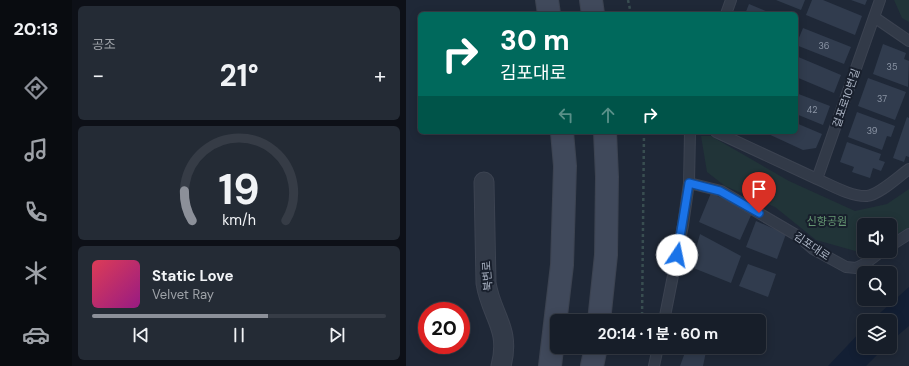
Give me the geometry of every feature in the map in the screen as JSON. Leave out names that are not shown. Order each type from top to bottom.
[{"type":"main road","points":[[547,0],[549,12]]},
{"type":"main road","points":[[591,0],[593,12]]},
{"type":"main road","points":[[550,366],[562,265],[564,166],[562,134]]},
{"type":"main road","points":[[600,314],[606,255],[607,177],[605,134]]},
{"type":"main road","points":[[592,366],[595,354]]},
{"type":"street","name":"북변로","points":[[484,182],[486,283],[488,295],[502,329],[504,355],[501,366]]},
{"type":"lane","points":[[727,12],[731,0]]},
{"type":"lane","name":"걸포로10번길","points":[[817,179],[880,0]]},
{"type":"lane","points":[[874,17],[909,41]]},
{"type":"lane","points":[[665,314],[683,225],[689,183],[690,134]]},
{"type":"lane","points":[[720,134],[850,193],[868,196],[883,189],[909,169]]},
{"type":"lane","name":"김포대로","points":[[689,183],[720,191],[798,236],[813,249],[846,267],[856,268],[873,258]]},
{"type":"lane","points":[[897,242],[909,234]]},
{"type":"lane","points":[[654,366],[657,354]]},
{"type":"path","points":[[628,0],[630,12]]},
{"type":"path","points":[[642,314],[644,134]]},
{"type":"green space","points":[[894,0],[909,0],[909,22],[902,18]]},
{"type":"green space","name":"신향공원","points":[[701,136],[711,136],[789,181],[855,211],[887,204],[909,189],[909,228],[897,234],[897,218],[857,218],[857,251],[816,240],[775,207],[725,186],[707,172]]},
{"type":"water","points":[[909,287],[909,326],[897,336],[897,314],[879,314],[888,306],[897,306],[897,298]]},
{"type":"water","points":[[857,335],[857,354],[878,354],[866,366],[828,366]]},
{"type":"building","points":[[776,0],[805,0],[801,10]]},
{"type":"building","points":[[812,0],[823,0],[862,16],[855,35],[806,15]]},
{"type":"building","points":[[851,0],[867,0],[865,5]]},
{"type":"building","points":[[749,4],[768,12],[746,12]]},
{"type":"building","points":[[803,28],[851,47],[844,64],[798,46],[798,40]]},
{"type":"building","points":[[883,44],[906,53],[904,59],[909,61],[908,87],[873,74]]},
{"type":"building","points":[[798,57],[841,75],[834,93],[798,78]]},
{"type":"building","points":[[868,78],[906,92],[895,120],[858,106]]},
{"type":"building","points":[[798,94],[830,106],[823,125],[798,115]]},
{"type":"building","points":[[857,112],[895,126],[891,137],[887,136],[882,150],[848,137]]},
{"type":"building","points":[[907,117],[909,118],[909,157],[906,156],[904,162],[893,158]]},
{"type":"building","points":[[798,124],[822,134],[816,148],[803,150],[768,134],[798,134]]},
{"type":"building","points":[[847,142],[881,154],[879,160],[885,162],[881,171],[873,168],[870,178],[852,172],[854,167],[840,162]]},
{"type":"building","points":[[711,193],[752,213],[740,240],[699,222]]},
{"type":"building","points":[[756,221],[786,234],[777,259],[746,247]]},
{"type":"building","points":[[700,234],[741,256],[731,283],[691,267]]},
{"type":"building","points":[[748,264],[776,274],[768,297],[739,286]]},
{"type":"building","points":[[684,354],[706,354],[703,366],[680,366]]},
{"type":"route","points":[[677,255],[689,183],[720,191],[759,213]]}]
